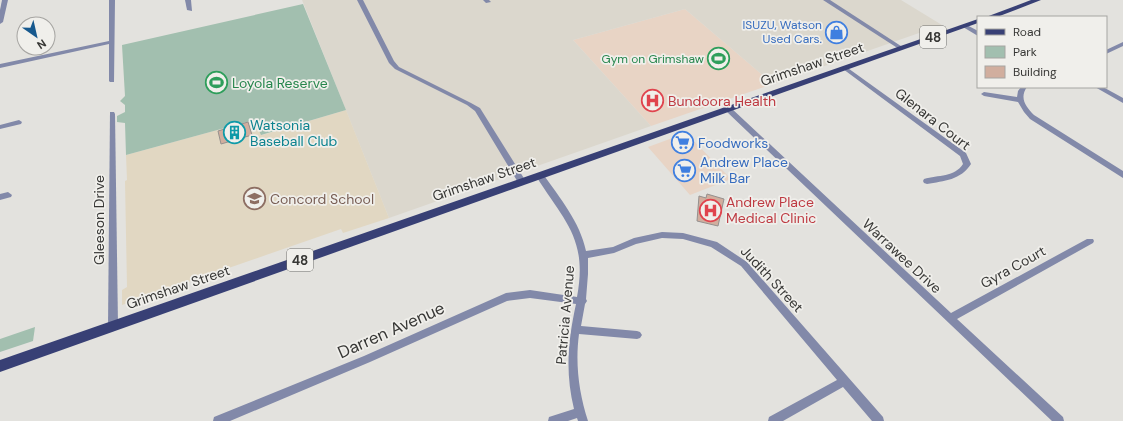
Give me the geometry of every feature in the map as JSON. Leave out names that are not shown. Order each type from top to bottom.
[{"type":"main road","points":[[993,16],[1038,0]]},
{"type":"main road","name":"Grimshaw Street","points":[[0,366],[977,21]]},
{"type":"street","points":[[0,22],[1,11],[5,0]]},
{"type":"street","points":[[112,0],[112,81]]},
{"type":"street","points":[[188,0],[190,10]]},
{"type":"street","points":[[360,0],[391,62],[405,74],[469,104],[478,110],[522,182]]},
{"type":"street","points":[[826,0],[901,48]]},
{"type":"street","points":[[965,26],[977,33]]},
{"type":"street","points":[[0,66],[112,42]]},
{"type":"street","points":[[1107,52],[1123,44]]},
{"type":"street","name":"Glenara Court","points":[[845,68],[955,149],[966,161],[965,168],[958,174],[942,179],[927,181]]},
{"type":"street","points":[[1023,88],[1020,94],[1020,100],[1022,106],[1032,117],[1123,176]]},
{"type":"street","points":[[1100,88],[1123,101]]},
{"type":"street","points":[[984,94],[1020,100]]},
{"type":"street","name":"Warrawee Drive","points":[[728,109],[1060,421]]},
{"type":"street","name":"Gleeson Drive","points":[[112,114],[113,326]]},
{"type":"street","points":[[0,127],[20,122]]},
{"type":"street","name":"Patricia Avenue","points":[[540,176],[573,226],[583,255],[584,270],[582,301],[575,330],[573,369],[581,417]]},
{"type":"street","name":"Judith Street","points":[[583,255],[614,250],[634,241],[662,235],[683,236],[714,244],[744,264],[879,421]]},
{"type":"street","name":"Gyra Court","points":[[950,318],[1090,241]]},
{"type":"street","name":"Darren Avenue","points":[[218,421],[374,356],[506,298],[530,294],[582,301]]},
{"type":"street","points":[[575,330],[637,335]]},
{"type":"street","points":[[773,421],[844,381]]},
{"type":"street","points":[[553,421],[581,417]]},
{"type":"shaded area","points":[[302,0],[901,0],[942,25],[773,84],[685,9],[573,40],[651,126],[389,218]]},
{"type":"shaded area","points":[[685,9],[773,84],[651,126],[573,40]]},
{"type":"shaded area","name":"Concord School","points":[[346,110],[389,218],[343,233],[341,229],[122,305],[122,290],[127,287],[126,155],[254,120],[262,135]]},
{"type":"shaded area","points":[[686,133],[731,179],[690,195],[648,147]]},
{"type":"green space","name":"Loyola Reserve","points":[[303,4],[346,110],[261,135],[254,120],[126,155],[125,123],[117,122],[117,116],[125,112],[125,105],[120,101],[125,96],[122,45]]},
{"type":"green space","points":[[35,327],[33,341],[0,352],[0,339]]},
{"type":"building","name":"Watsonia Baseball Club","points":[[248,122],[252,135],[221,144],[218,131]]},
{"type":"building","name":"Andrew Place Medical Clinic","points":[[707,194],[724,199],[718,226],[697,221],[699,196],[706,198]]},
{"type":"place","name":"ISUZU, Watson Used Cars.","points":[[837,32]]},
{"type":"place","name":"Gym on Grimshaw","points":[[719,59]]},
{"type":"place","name":"Loyola Reserve","points":[[217,83]]},
{"type":"place","name":"Bundoora Health","points":[[653,101]]},
{"type":"place","name":"Watsonia Baseball Club","points":[[235,133]]},
{"type":"place","name":"Foodworks","points":[[683,143]]},
{"type":"place","name":"Andrew Place Milk Bar","points":[[685,170]]},
{"type":"place","name":"Concord School","points":[[254,199]]},
{"type":"place","name":"Andrew Place Medical Clinic","points":[[710,210]]}]
